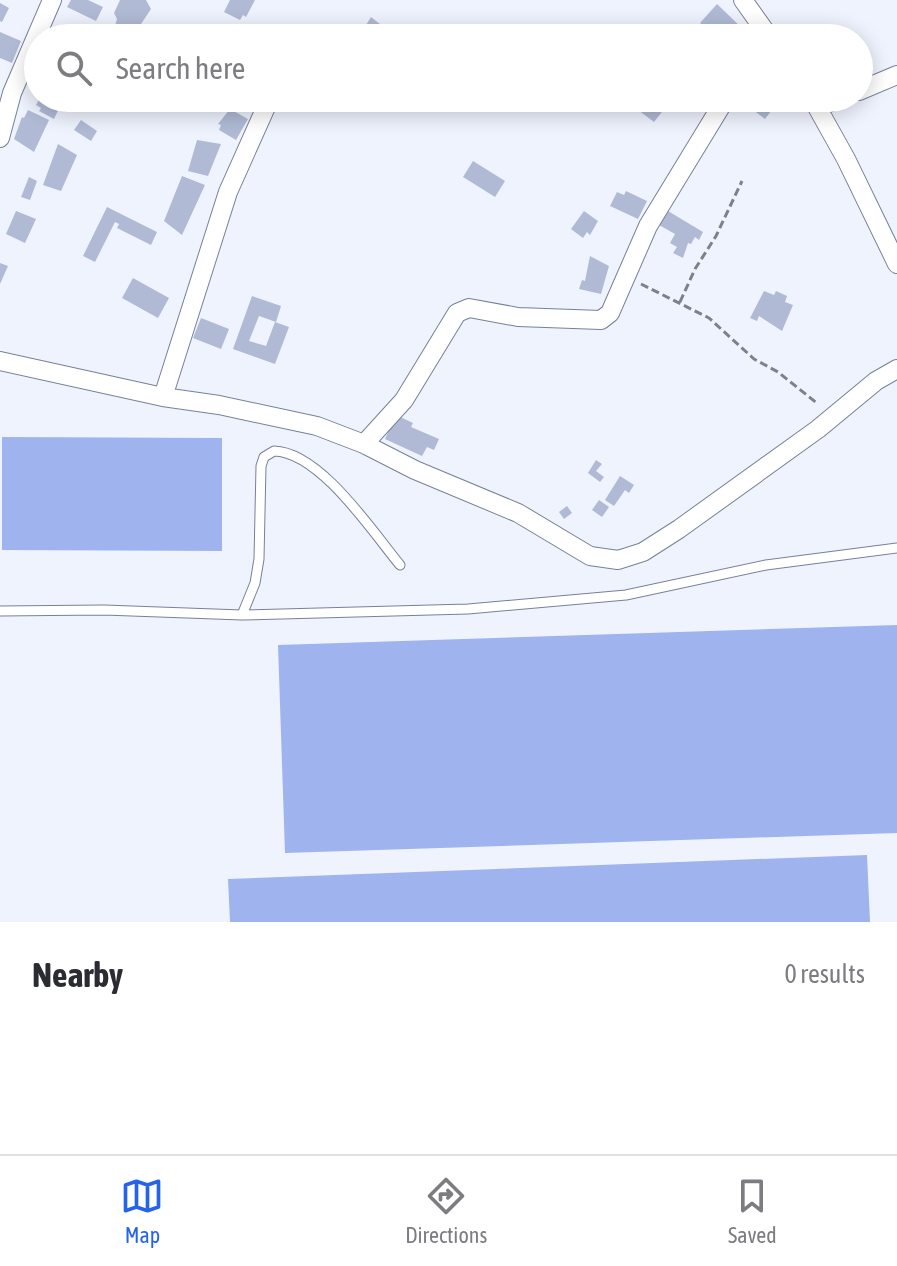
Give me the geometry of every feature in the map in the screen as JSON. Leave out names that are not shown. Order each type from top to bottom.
[{"type":"street","points":[[42,24],[52,0]]},
{"type":"street","points":[[743,0],[758,24]]},
{"type":"street","points":[[0,138],[12,93],[24,65]]},
{"type":"street","points":[[873,85],[897,75]]},
{"type":"street","points":[[163,397],[228,192],[264,112]]},
{"type":"street","points":[[364,444],[404,400],[457,313],[469,308],[518,317],[601,320],[610,313],[648,226],[717,112]]},
{"type":"street","points":[[820,112],[897,264]]},
{"type":"street","points":[[0,361],[163,397],[219,405],[317,426],[518,513],[590,556],[618,560],[643,552],[679,529],[834,416],[876,381],[897,369]]},
{"type":"lane","points":[[242,615],[255,583],[259,559],[261,466],[264,457],[274,451],[300,457],[326,477],[400,565]]},
{"type":"lane","points":[[0,611],[104,610],[242,615],[468,609],[626,595],[766,565],[897,548]]},
{"type":"path","points":[[680,302],[742,181]]},
{"type":"path","points":[[626,277],[722,326],[739,347],[778,372],[834,416]]},
{"type":"water","points":[[2,437],[222,438],[222,551],[2,550]]},
{"type":"water","points":[[897,625],[897,833],[285,853],[278,645]]},
{"type":"water","points":[[867,855],[870,922],[230,922],[228,879]]},
{"type":"building","points":[[71,0],[88,0],[103,7],[96,21],[67,7]]},
{"type":"building","points":[[120,0],[146,0],[151,9],[141,24],[116,24],[114,13]]},
{"type":"building","points":[[230,0],[255,0],[246,17],[243,15],[240,20],[224,12]]},
{"type":"building","points":[[0,3],[9,8],[2,22],[0,21]]},
{"type":"building","points":[[717,4],[738,24],[701,24]]},
{"type":"building","points":[[371,17],[380,24],[367,24]]},
{"type":"building","points":[[0,32],[21,41],[12,63],[0,58]]},
{"type":"building","points":[[27,112],[32,112],[49,120],[34,152],[14,139]]},
{"type":"building","points":[[41,112],[57,112],[54,119]]},
{"type":"building","points":[[228,112],[235,112],[248,119],[236,140],[219,130],[221,125],[218,124]]},
{"type":"building","points":[[641,112],[662,112],[654,122]]},
{"type":"building","points":[[756,112],[770,112],[765,119]]},
{"type":"building","points":[[81,120],[97,131],[91,141],[74,130]]},
{"type":"building","points":[[197,140],[221,144],[208,176],[188,171]]},
{"type":"building","points":[[58,144],[77,155],[61,191],[43,185]]},
{"type":"building","points":[[473,161],[505,181],[495,197],[463,177]]},
{"type":"building","points":[[182,176],[205,185],[182,235],[164,221]]},
{"type":"building","points":[[29,177],[37,181],[30,200],[21,197]]},
{"type":"building","points":[[626,191],[647,201],[638,219],[610,206],[617,192],[624,195]]},
{"type":"building","points":[[107,207],[157,232],[151,245],[117,228],[119,224],[115,222],[95,262],[83,256]]},
{"type":"building","points":[[16,211],[36,219],[25,243],[6,234]]},
{"type":"building","points":[[584,211],[598,221],[590,235],[587,232],[583,238],[571,229]]},
{"type":"building","points":[[668,211],[703,232],[699,240],[695,237],[691,244],[688,243],[683,258],[673,253],[677,247],[670,243],[675,234],[659,225]]},
{"type":"building","points":[[590,256],[609,266],[601,294],[579,289],[582,280],[585,281]]},
{"type":"building","points":[[0,263],[8,266],[0,284]]},
{"type":"building","points":[[133,278],[169,298],[158,318],[122,298]]},
{"type":"building","points":[[764,291],[774,295],[776,291],[787,296],[785,302],[793,305],[782,331],[759,316],[757,321],[750,318]]},
{"type":"building","points":[[252,296],[281,306],[276,322],[259,316],[249,341],[266,346],[275,322],[289,327],[275,364],[233,349]]},
{"type":"building","points":[[201,318],[229,329],[221,349],[193,338]]},
{"type":"building","points":[[396,415],[413,423],[411,427],[439,439],[434,450],[427,447],[422,456],[385,439]]},
{"type":"building","points":[[596,460],[602,464],[596,471],[604,477],[600,482],[588,473]]},
{"type":"building","points":[[620,476],[634,485],[629,493],[625,490],[614,506],[605,500]]},
{"type":"building","points":[[599,500],[609,507],[602,517],[592,510]]},
{"type":"building","points":[[567,506],[572,513],[564,519],[559,512]]}]
